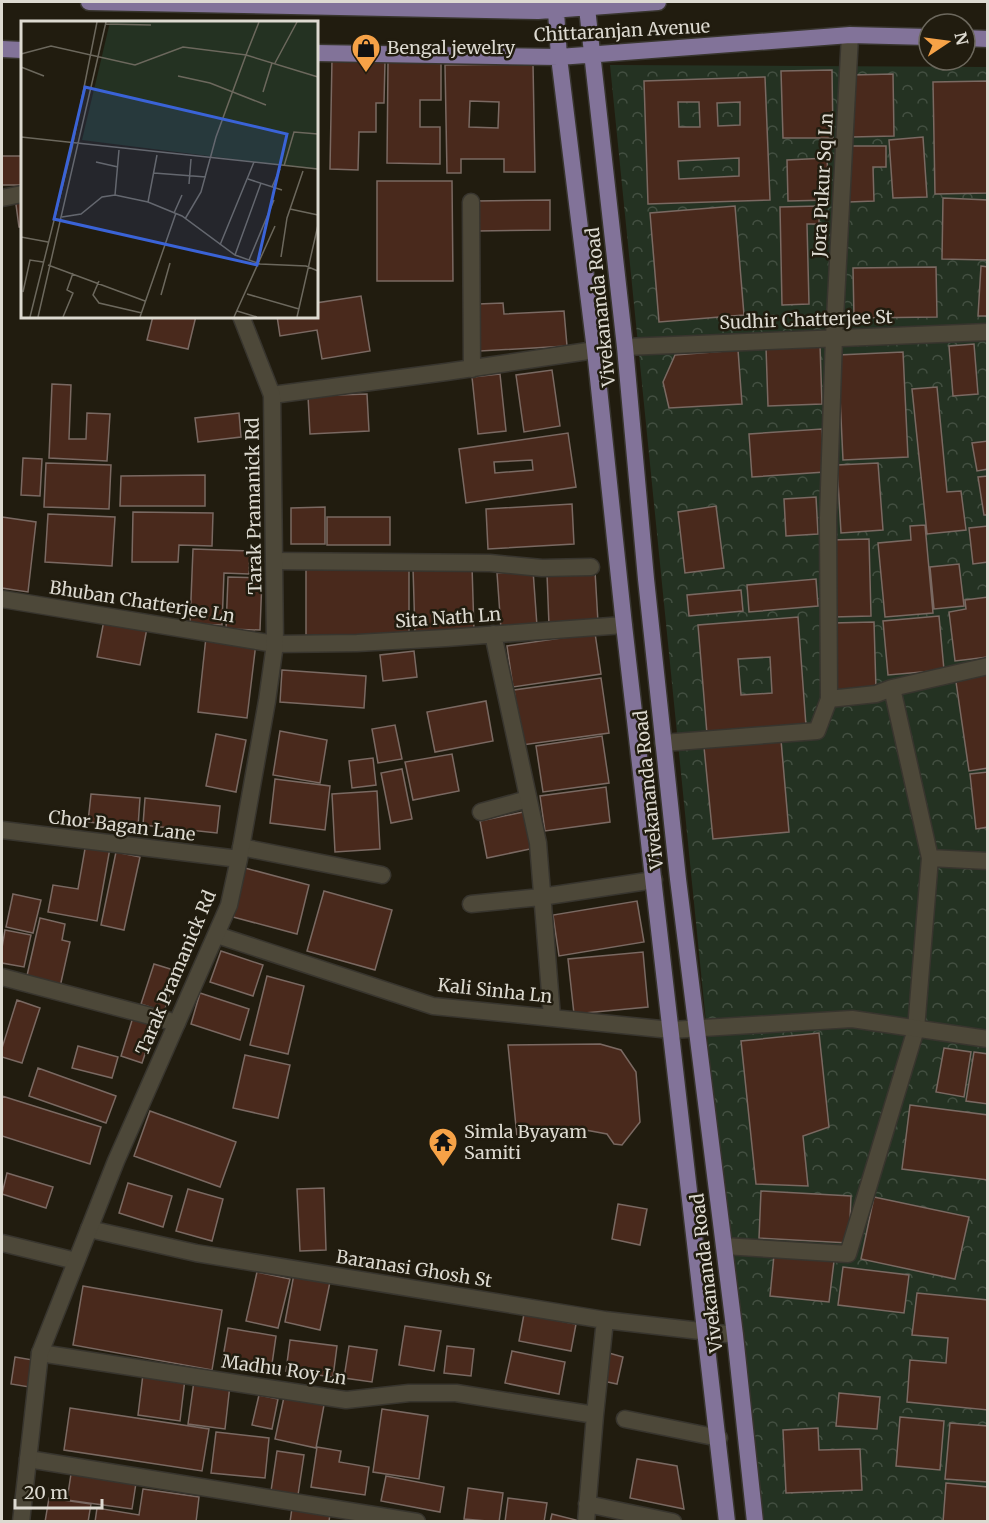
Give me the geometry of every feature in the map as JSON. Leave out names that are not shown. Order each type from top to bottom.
[{"type":"main road","points":[[89,2],[556,10],[658,2]]},
{"type":"main road","name":"Vivekananda Road","points":[[587,8],[626,348],[663,743],[735,1335],[755,1521]]},
{"type":"main road","name":"Vivekananda Road","points":[[556,10],[559,57],[595,350],[624,625],[727,1521]]},
{"type":"main road","name":"Chittaranjan Avenue","points":[[318,53],[559,57],[850,35],[917,37]]},
{"type":"main road","points":[[2,49],[21,50]]},
{"type":"street","name":"Jora Pukur Sq Ln","points":[[829,699],[828,518],[834,337],[850,35]]},
{"type":"street","points":[[2,198],[21,194]]},
{"type":"street","points":[[471,202],[472,369]]},
{"type":"street","name":"Tarak Pramanick Rd","points":[[21,1521],[40,1353],[116,1161],[229,905],[240,853],[275,644],[272,394],[242,318]]},
{"type":"street","name":"Sudhir Chatterjee St","points":[[626,348],[987,332]]},
{"type":"street","points":[[272,394],[472,369],[595,350]]},
{"type":"street","points":[[274,561],[490,562],[542,568],[591,567]]},
{"type":"street","name":"Bhuban Chatterjee Ln","points":[[2,599],[275,644]]},
{"type":"street","name":"Sita Nath Ln","points":[[275,644],[357,643],[624,625]]},
{"type":"street","points":[[493,634],[538,843],[552,1017]]},
{"type":"street","points":[[663,743],[817,731],[829,699],[876,694],[892,688],[987,666]]},
{"type":"street","points":[[724,1246],[848,1254],[916,1029],[930,858],[892,688]]},
{"type":"street","points":[[481,812],[528,799]]},
{"type":"street","name":"Chor Bagan Lane","points":[[2,830],[240,853],[382,875]]},
{"type":"street","points":[[930,858],[987,861]]},
{"type":"street","points":[[471,904],[541,897],[654,880]]},
{"type":"street","name":"Kali Sinha Ln","points":[[217,934],[433,1006],[671,1030],[852,1019],[987,1039]]},
{"type":"street","points":[[2,977],[177,1023]]},
{"type":"street","name":"Baranasi Ghosh St","points":[[89,1229],[196,1253],[605,1320],[735,1335]]},
{"type":"street","points":[[2,1242],[76,1261]]},
{"type":"street","points":[[586,1521],[605,1320]]},
{"type":"street","name":"Madhu Roy Ln","points":[[40,1353],[346,1400],[409,1393],[456,1393],[595,1415]]},
{"type":"street","points":[[625,1419],[719,1438]]},
{"type":"street","points":[[28,1459],[417,1521]]},
{"type":"street","points":[[587,1504],[673,1521]]},
{"type":"green space","points":[[610,65],[917,67],[917,72],[977,72],[977,67],[987,67],[987,1521],[756,1521]]},
{"type":"building","points":[[332,59],[385,61],[384,103],[376,103],[376,132],[359,132],[358,170],[330,169]]},
{"type":"building","points":[[388,62],[441,63],[441,100],[420,100],[420,127],[440,127],[440,164],[387,163]]},
{"type":"building","points":[[533,64],[535,172],[504,172],[504,159],[461,159],[461,173],[447,173],[445,65]],"holes":[[[470,101],[499,102],[498,128],[469,127]]]},
{"type":"building","points":[[832,70],[833,138],[783,138],[781,71]]},
{"type":"building","points":[[893,74],[894,136],[852,137],[851,75]]},
{"type":"building","points":[[765,77],[770,200],[648,204],[644,81]],"holes":[[[678,102],[699,102],[700,127],[679,127]],[[740,102],[740,125],[718,126],[717,103]],[[739,158],[739,176],[679,179],[678,161]]]},
{"type":"building","points":[[988,81],[988,193],[935,194],[933,82]]},
{"type":"building","points":[[923,137],[927,197],[893,198],[889,140]]},
{"type":"building","points":[[848,146],[886,146],[886,167],[873,167],[874,201],[849,202]]},
{"type":"building","points":[[2,156],[21,156],[21,185],[2,185]]},
{"type":"building","points":[[827,158],[829,200],[788,201],[787,160]]},
{"type":"building","points":[[377,181],[452,181],[453,281],[377,281]]},
{"type":"building","points":[[15,197],[21,197],[21,227],[19,227]]},
{"type":"building","points":[[943,198],[988,200],[988,260],[942,259]]},
{"type":"building","points":[[550,200],[550,230],[477,231],[476,201]]},
{"type":"building","points":[[735,206],[744,315],[659,322],[650,213]]},
{"type":"building","points":[[819,206],[819,224],[807,224],[809,304],[782,305],[780,207]]},
{"type":"building","points":[[981,266],[988,267],[988,316],[978,316]]},
{"type":"building","points":[[936,267],[937,317],[854,318],[853,268]]},
{"type":"building","points":[[361,296],[370,351],[322,359],[317,330],[280,336],[277,318],[318,318],[318,303]]},
{"type":"building","points":[[503,303],[504,314],[564,311],[567,346],[480,351],[478,304]]},
{"type":"building","points":[[152,318],[196,318],[188,349],[147,340]]},
{"type":"building","points":[[974,344],[978,394],[953,396],[949,346]]},
{"type":"building","points":[[820,345],[822,404],[768,406],[766,347]]},
{"type":"building","points":[[738,350],[742,404],[669,408],[663,382],[675,355]]},
{"type":"building","points":[[903,352],[908,457],[843,460],[838,355]]},
{"type":"building","points":[[552,370],[560,426],[524,432],[516,375]]},
{"type":"building","points":[[500,374],[506,431],[478,434],[472,377]]},
{"type":"building","points":[[52,384],[71,385],[69,439],[86,439],[87,413],[110,414],[107,461],[49,458]]},
{"type":"building","points":[[937,387],[947,492],[961,491],[966,530],[927,534],[912,389]]},
{"type":"building","points":[[367,394],[369,431],[310,434],[308,396]]},
{"type":"building","points":[[239,413],[241,437],[198,442],[195,418]]},
{"type":"building","points":[[822,429],[825,472],[752,477],[749,434]]},
{"type":"building","points":[[568,433],[576,487],[466,503],[459,449]],"holes":[[[532,460],[533,470],[495,473],[494,462]]]},
{"type":"building","points":[[988,441],[988,469],[977,471],[972,443]]},
{"type":"building","points":[[23,458],[42,459],[40,496],[21,495]]},
{"type":"building","points":[[46,463],[111,465],[109,509],[44,507]]},
{"type":"building","points":[[878,463],[883,530],[841,533],[837,465]]},
{"type":"building","points":[[205,475],[205,506],[120,506],[121,476]]},
{"type":"building","points":[[988,476],[988,515],[984,515],[978,477]]},
{"type":"building","points":[[816,497],[818,534],[786,536],[784,499]]},
{"type":"building","points":[[572,504],[574,544],[488,549],[486,509]]},
{"type":"building","points":[[716,506],[724,568],[685,573],[678,512]]},
{"type":"building","points":[[325,507],[325,544],[291,544],[291,508]]},
{"type":"building","points":[[133,512],[213,513],[212,546],[179,545],[178,562],[132,562]]},
{"type":"building","points":[[48,514],[115,517],[112,566],[45,562]]},
{"type":"building","points":[[2,517],[36,522],[28,592],[2,588]]},
{"type":"building","points":[[327,517],[390,517],[390,545],[327,545]]},
{"type":"building","points":[[925,525],[933,613],[885,617],[878,543],[911,540],[910,526]]},
{"type":"building","points":[[988,526],[988,562],[973,564],[969,528]]},
{"type":"building","points":[[869,539],[871,616],[833,617],[831,540]]},
{"type":"building","points":[[193,549],[250,551],[249,574],[224,573],[222,625],[190,624]]},
{"type":"building","points":[[959,564],[964,606],[934,609],[930,567]]},
{"type":"building","points":[[472,566],[474,631],[415,633],[413,568]]},
{"type":"building","points":[[306,567],[409,568],[409,637],[306,636]]},
{"type":"building","points":[[533,570],[537,626],[501,629],[497,573]]},
{"type":"building","points":[[595,571],[598,622],[549,625],[547,574]]},
{"type":"building","points":[[228,577],[262,578],[260,630],[226,629]]},
{"type":"building","points":[[816,579],[818,606],[749,612],[747,585]]},
{"type":"building","points":[[741,590],[743,611],[689,616],[687,595]]},
{"type":"building","points":[[988,597],[988,657],[955,661],[949,612],[966,609],[965,600]]},
{"type":"building","points":[[939,616],[944,670],[888,675],[883,621]]},
{"type":"building","points":[[798,617],[806,726],[707,734],[698,625]],"holes":[[[770,657],[772,693],[741,695],[738,659]]]},
{"type":"building","points":[[104,620],[147,628],[140,665],[97,657]]},
{"type":"building","points":[[874,622],[876,690],[833,691],[832,623]]},
{"type":"building","points":[[595,633],[601,674],[513,687],[507,646]]},
{"type":"building","points":[[206,637],[256,643],[247,718],[198,712]]},
{"type":"building","points":[[414,651],[417,677],[383,681],[380,655]]},
{"type":"building","points":[[282,670],[366,676],[364,708],[280,702]]},
{"type":"building","points":[[988,671],[988,768],[969,771],[955,675]]},
{"type":"building","points":[[601,678],[609,733],[522,745],[514,690]]},
{"type":"building","points":[[486,701],[493,741],[435,752],[427,712]]},
{"type":"building","points":[[395,725],[402,759],[378,763],[372,729]]},
{"type":"building","points":[[280,731],[327,740],[320,783],[273,775]]},
{"type":"building","points":[[216,734],[246,740],[236,792],[206,786]]},
{"type":"building","points":[[602,736],[609,783],[543,792],[536,746]]},
{"type":"building","points":[[781,740],[789,832],[713,839],[704,747]]},
{"type":"building","points":[[452,754],[459,791],[413,800],[405,762]]},
{"type":"building","points":[[373,758],[376,785],[352,788],[349,761]]},
{"type":"building","points":[[402,769],[412,819],[391,823],[381,773]]},
{"type":"building","points":[[988,772],[988,827],[976,829],[970,774]]},
{"type":"building","points":[[275,779],[330,786],[325,830],[270,823]]},
{"type":"building","points":[[606,787],[610,822],[545,831],[540,796]]},
{"type":"building","points":[[377,791],[380,849],[335,852],[332,794]]},
{"type":"building","points":[[91,794],[140,798],[138,827],[88,822]]},
{"type":"building","points":[[145,798],[220,806],[217,833],[143,825]]},
{"type":"building","points":[[528,811],[535,848],[487,858],[480,821]]},
{"type":"building","points":[[86,843],[110,848],[97,921],[48,912],[53,885],[78,889]]},
{"type":"building","points":[[116,852],[140,857],[124,930],[101,925]]},
{"type":"building","points":[[245,868],[309,885],[297,934],[233,917]]},
{"type":"building","points":[[324,891],[392,910],[375,970],[307,951]]},
{"type":"building","points":[[13,894],[41,900],[33,933],[6,927]]},
{"type":"building","points":[[637,901],[644,942],[559,956],[553,915]]},
{"type":"building","points":[[40,918],[65,924],[62,940],[70,942],[60,987],[26,980]]},
{"type":"building","points":[[5,930],[31,935],[24,967],[2,963]]},
{"type":"building","points":[[221,951],[263,965],[253,996],[210,982]]},
{"type":"building","points":[[643,952],[648,1007],[574,1014],[568,959]]},
{"type":"building","points":[[154,964],[177,971],[164,1012],[141,1004]]},
{"type":"building","points":[[267,976],[304,986],[288,1054],[250,1045]]},
{"type":"building","points":[[200,993],[249,1009],[240,1040],[191,1024]]},
{"type":"building","points":[[17,1000],[40,1008],[22,1063],[2,1057],[2,1048]]},
{"type":"building","points":[[134,1014],[156,1022],[142,1063],[121,1056]]},
{"type":"building","points":[[819,1033],[829,1127],[803,1136],[808,1186],[756,1184],[741,1041]]},
{"type":"building","points":[[600,1044],[621,1050],[636,1072],[640,1122],[622,1145],[614,1144],[607,1134],[580,1129],[517,1137],[508,1045]]},
{"type":"building","points":[[78,1046],[118,1057],[112,1078],[72,1068]]},
{"type":"building","points":[[944,1048],[971,1052],[964,1097],[936,1092]]},
{"type":"building","points":[[974,1052],[988,1054],[988,1104],[966,1101]]},
{"type":"building","points":[[245,1055],[290,1065],[278,1118],[233,1108]]},
{"type":"building","points":[[38,1068],[116,1096],[106,1123],[29,1096]]},
{"type":"building","points":[[2,1096],[101,1127],[90,1164],[2,1136]]},
{"type":"building","points":[[910,1105],[988,1115],[988,1180],[902,1169]]},
{"type":"building","points":[[150,1111],[236,1142],[220,1187],[134,1156]]},
{"type":"building","points":[[7,1173],[53,1187],[46,1208],[2,1194]]},
{"type":"building","points":[[128,1183],[172,1196],[163,1227],[119,1213]]},
{"type":"building","points":[[324,1188],[326,1250],[300,1251],[297,1189]]},
{"type":"building","points":[[188,1189],[223,1199],[212,1241],[176,1231]]},
{"type":"building","points":[[761,1191],[851,1196],[849,1243],[759,1238]]},
{"type":"building","points":[[874,1197],[969,1217],[955,1279],[861,1259]]},
{"type":"building","points":[[618,1204],[647,1209],[640,1245],[612,1239]]},
{"type":"building","points":[[774,1255],[834,1261],[829,1302],[770,1296]]},
{"type":"building","points":[[843,1267],[909,1275],[904,1313],[838,1305]]},
{"type":"building","points":[[257,1272],[290,1279],[278,1328],[246,1321]]},
{"type":"building","points":[[294,1274],[330,1282],[320,1330],[285,1322]]},
{"type":"building","points":[[83,1286],[222,1310],[212,1370],[73,1345]]},
{"type":"building","points":[[917,1293],[988,1300],[988,1410],[907,1402],[910,1360],[946,1363],[948,1338],[912,1335]]},
{"type":"building","points":[[524,1314],[576,1324],[571,1351],[519,1341]]},
{"type":"building","points":[[405,1326],[441,1331],[434,1371],[399,1365]]},
{"type":"building","points":[[228,1328],[276,1336],[271,1371],[222,1363]]},
{"type":"building","points":[[290,1340],[337,1346],[333,1377],[286,1371]]},
{"type":"building","points":[[349,1346],[377,1350],[372,1382],[344,1378]]},
{"type":"building","points":[[447,1346],[474,1349],[471,1376],[444,1373]]},
{"type":"building","points":[[512,1351],[565,1362],[559,1394],[505,1383]]},
{"type":"building","points":[[609,1353],[623,1357],[617,1384],[603,1381]]},
{"type":"building","points":[[15,1357],[33,1360],[29,1387],[11,1384]]},
{"type":"building","points":[[143,1374],[185,1379],[180,1421],[138,1415]]},
{"type":"building","points":[[194,1381],[230,1385],[225,1429],[188,1424]]},
{"type":"building","points":[[839,1393],[880,1397],[877,1429],[836,1426]]},
{"type":"building","points":[[259,1395],[278,1399],[272,1429],[252,1425]]},
{"type":"building","points":[[284,1397],[324,1405],[316,1448],[275,1439]]},
{"type":"building","points":[[70,1408],[209,1429],[202,1471],[64,1450]]},
{"type":"building","points":[[382,1409],[428,1416],[419,1479],[373,1472]]},
{"type":"building","points":[[900,1417],[944,1421],[940,1470],[896,1466]]},
{"type":"building","points":[[950,1423],[988,1426],[988,1482],[945,1479]]},
{"type":"building","points":[[818,1428],[819,1450],[860,1449],[862,1490],[786,1493],[783,1430]]},
{"type":"building","points":[[216,1432],[269,1438],[265,1478],[211,1473]]},
{"type":"building","points":[[317,1447],[341,1451],[339,1462],[369,1467],[365,1495],[311,1487]]},
{"type":"building","points":[[277,1451],[304,1455],[298,1495],[271,1491]]},
{"type":"building","points":[[637,1459],[677,1466],[684,1509],[630,1498]]},
{"type":"building","points":[[71,1474],[136,1483],[132,1509],[67,1500]]},
{"type":"building","points":[[386,1476],[444,1487],[440,1512],[381,1501]]},
{"type":"building","points":[[946,1483],[988,1487],[988,1522],[943,1522]]},
{"type":"building","points":[[468,1488],[503,1493],[499,1522],[464,1519]]},
{"type":"building","points":[[143,1489],[199,1497],[196,1522],[95,1522],[97,1508],[139,1515]]},
{"type":"building","points":[[49,1498],[91,1504],[88,1522],[45,1522]]},
{"type":"building","points":[[508,1498],[547,1503],[544,1522],[505,1522]]},
{"type":"building","points":[[292,1508],[330,1513],[329,1522],[290,1522]]},
{"type":"building","points":[[552,1514],[580,1521],[580,1522],[550,1522]]},
{"type":"place","name":"Bengal jewelry","points":[[366,74]]},
{"type":"place","name":"Simla Byayam Samiti","points":[[443,1168]]}]
